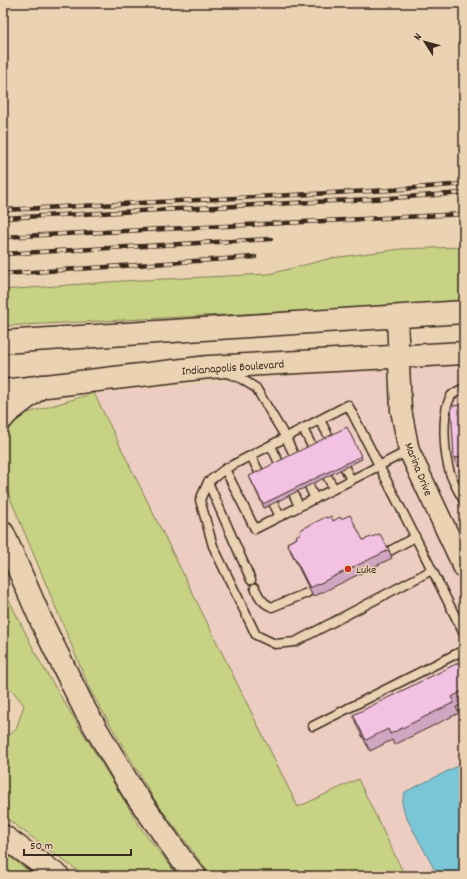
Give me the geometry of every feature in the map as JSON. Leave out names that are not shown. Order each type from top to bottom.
[{"type":"main road","points":[[3,342],[464,312]]},
{"type":"main road","name":"Indianapolis Boulevard","points":[[3,391],[209,367],[464,353]]},
{"type":"main road","points":[[3,418],[7,413],[42,386]]},
{"type":"main road","points":[[3,533],[44,627],[85,710],[133,791],[195,876]]},
{"type":"main road","points":[[3,836],[58,876]]},
{"type":"street","name":"Marina Drive","points":[[397,316],[401,410],[409,451],[464,568]]},
{"type":"lane","points":[[209,367],[240,378],[256,388],[286,438],[295,457]]},
{"type":"lane","points":[[464,388],[452,395],[447,407],[445,435],[450,474],[464,500]]},
{"type":"lane","points":[[432,570],[296,642],[275,644],[256,635],[213,546],[200,500],[208,482],[225,469],[348,405],[432,570],[464,634]]},
{"type":"lane","points":[[320,420],[330,440]]},
{"type":"lane","points":[[303,429],[313,448]]},
{"type":"lane","points":[[271,446],[280,465]]},
{"type":"lane","points":[[225,469],[255,529],[409,451]]},
{"type":"lane","points":[[251,456],[260,474]]},
{"type":"lane","points":[[345,468],[351,480]]},
{"type":"lane","points":[[328,476],[334,489]]},
{"type":"lane","points":[[208,482],[253,584],[260,599],[265,605],[272,607],[307,592]]},
{"type":"lane","points":[[309,486],[315,498]]},
{"type":"lane","points":[[293,493],[299,506]]},
{"type":"lane","points":[[273,503],[280,516]]},
{"type":"lane","points":[[386,553],[415,537]]},
{"type":"lane","points":[[313,726],[464,650]]},
{"type":"shaded area","points":[[464,361],[464,876],[405,876],[358,779],[298,807],[94,393]]},
{"type":"green space","points":[[464,247],[464,303],[3,326],[3,290],[122,281],[269,274],[332,258],[401,249]]},
{"type":"green space","points":[[94,393],[298,807],[358,779],[405,876],[211,876],[154,799],[91,692],[3,481],[3,429],[21,415]]},
{"type":"green space","points":[[3,588],[40,662],[77,723],[141,828],[178,876],[85,876],[3,816],[3,742],[16,729],[24,705],[11,689],[3,683]]},
{"type":"green space","points":[[3,852],[36,876],[3,876]]},
{"type":"water","points":[[464,763],[464,876],[438,876],[405,815],[402,803],[405,792]]},
{"type":"building","points":[[464,405],[464,457],[454,458],[451,406]]},
{"type":"building","points":[[347,427],[361,456],[263,504],[249,476]]},
{"type":"building","points":[[350,515],[363,540],[380,534],[389,550],[310,588],[287,543],[297,538],[296,536],[301,533],[300,530],[326,517],[331,516],[333,521],[340,517],[341,519]]},
{"type":"building","points":[[460,662],[464,669],[464,690],[452,697],[455,702],[390,734],[388,729],[366,740],[353,715]]},
{"type":"railway","points":[[3,210],[390,190],[464,184]]},
{"type":"railway","points":[[3,218],[464,193]]},
{"type":"railway","points":[[3,237],[464,214]]},
{"type":"railway","points":[[3,254],[271,239]]},
{"type":"railway","points":[[3,274],[255,257]]},
{"type":"place","name":"Luke","points":[[348,569]]}]
